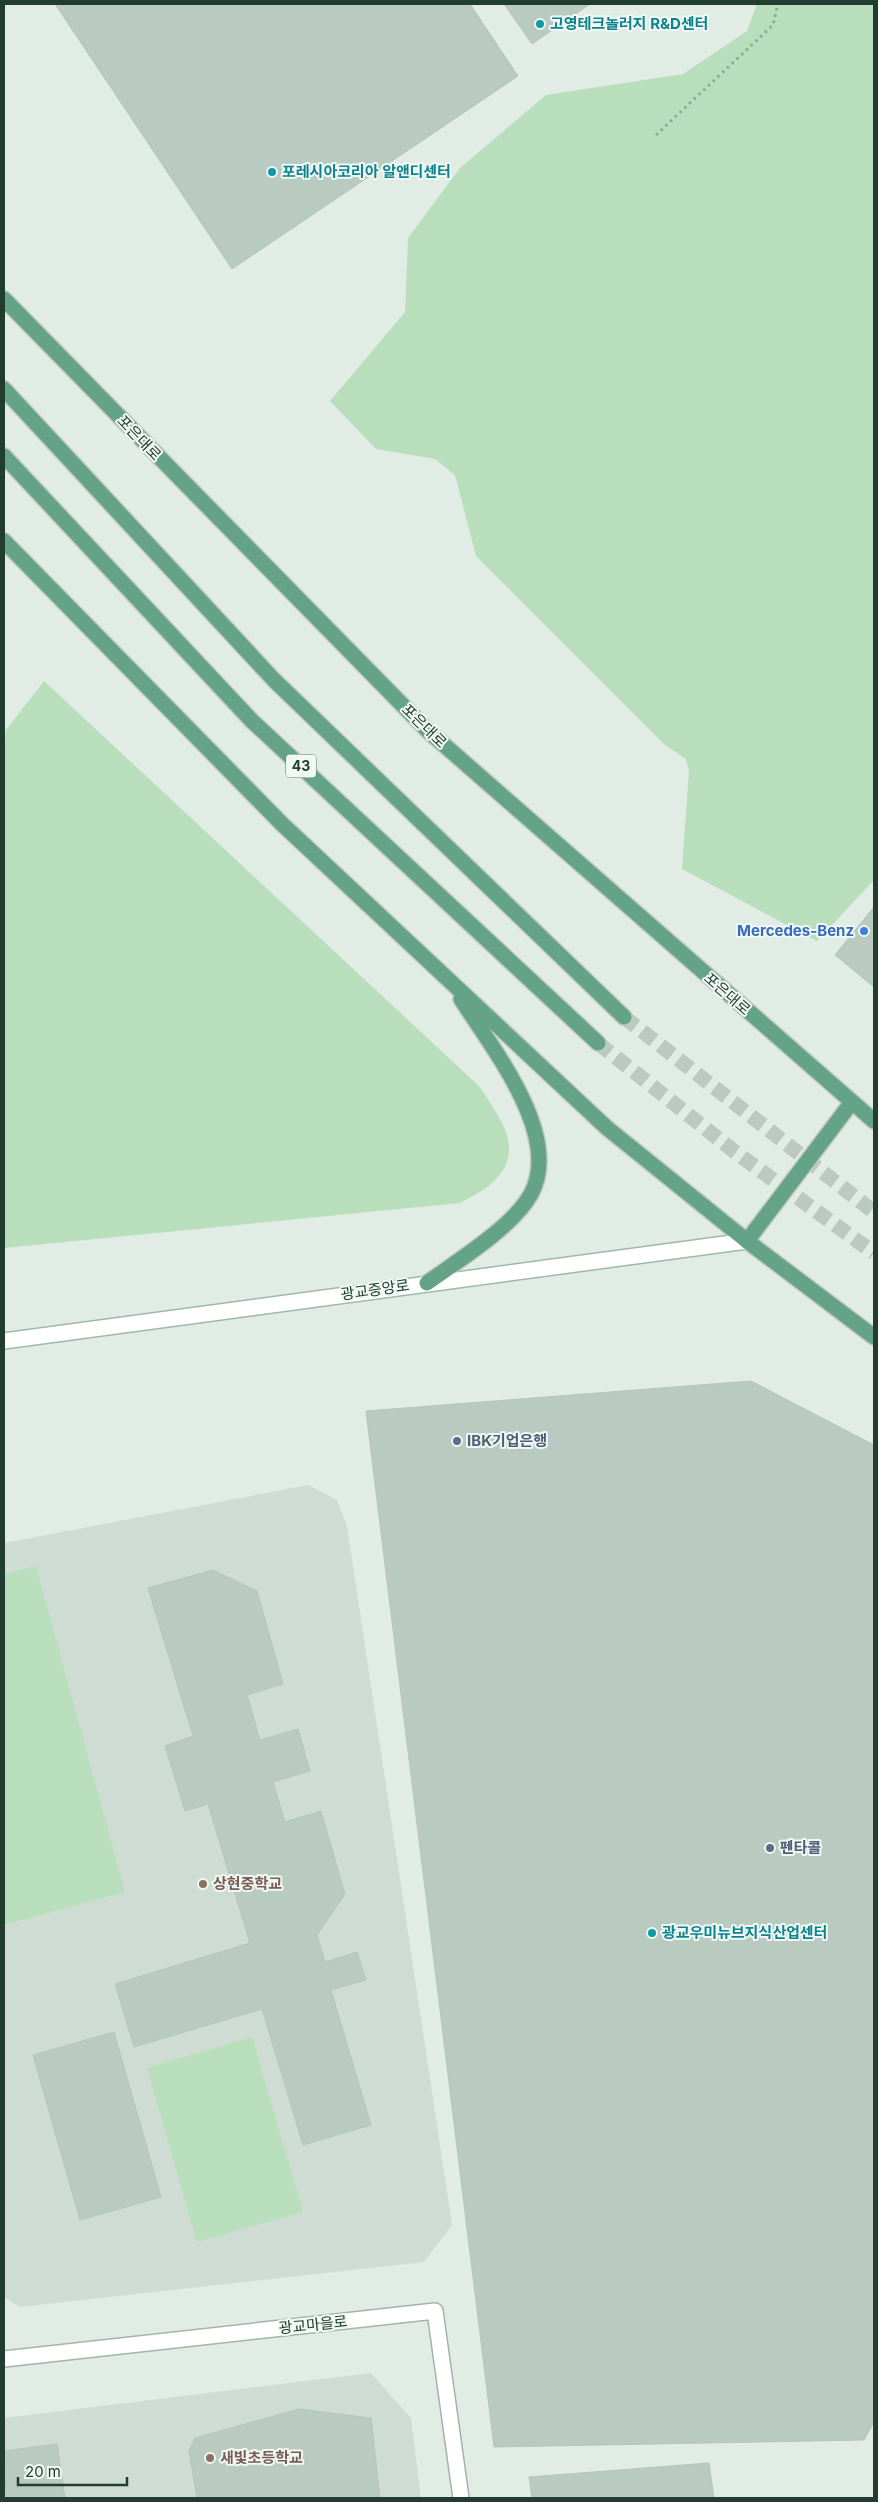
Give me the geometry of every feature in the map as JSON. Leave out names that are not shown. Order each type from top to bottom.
[{"type":"main road","name":"포은대로","points":[[5,300],[427,730],[874,1121]]},
{"type":"main road","points":[[4,389],[274,680],[624,1017]]},
{"type":"main road","name":"43","points":[[4,456],[251,720],[598,1043]]},
{"type":"main road","points":[[4,541],[282,824],[607,1128],[747,1241],[874,1337]]},
{"type":"main road","points":[[427,1283],[496,1231],[516,1213],[531,1194],[538,1169],[538,1140],[519,1092],[450,980]]},
{"type":"main road","points":[[747,1241],[852,1102]]},
{"type":"main road","name":"광교중앙로","points":[[4,1341],[747,1241]]},
{"type":"main road","name":"광교마을로","points":[[4,2359],[435,2311],[461,2498]]},
{"type":"path","points":[[656,135],[773,25],[778,4]]},
{"type":"shaded area","name":"상현중학교","points":[[308,1485],[337,1500],[347,1526],[452,2225],[424,2262],[20,2307],[4,2297],[4,1543]]},
{"type":"shaded area","name":"새빛초등학교","points":[[371,2373],[411,2418],[421,2498],[4,2498],[4,2418]]},
{"type":"green space","points":[[757,4],[874,4],[874,880],[817,941],[682,869],[689,771],[686,759],[665,745],[476,556],[455,475],[435,459],[376,449],[330,401],[405,312],[408,238],[460,168],[546,95],[683,74],[747,31]]},
{"type":"green space","points":[[44,681],[480,1087],[502,1124],[509,1148],[507,1160],[501,1173],[490,1185],[460,1203],[4,1248],[4,744],[6,730]]},
{"type":"green space","points":[[36,1566],[125,1892],[4,1925],[4,1574]]},
{"type":"green space","points":[[252,2037],[303,2212],[197,2242],[147,2068]]},
{"type":"building","name":"포레시아코리아 알앤디센터","points":[[55,4],[470,4],[518,76],[232,269]]},
{"type":"building","name":"고영테크놀러지 R&D센터","points":[[504,4],[590,4],[532,44]]},
{"type":"building","name":"Mercedes-Benz","points":[[874,907],[874,987],[835,955]]},
{"type":"building","name":"광교우미뉴브지식산업센터","points":[[751,1381],[874,1445],[874,2422],[864,2440],[494,2447],[366,1411]]},
{"type":"building","points":[[213,1570],[257,1591],[283,1684],[247,1695],[260,1740],[298,1729],[310,1771],[273,1782],[285,1822],[321,1811],[345,1894],[317,1935],[325,1962],[357,1952],[366,1980],[331,1990],[371,2125],[303,2145],[262,2009],[134,2047],[115,1984],[250,1943],[208,1804],[185,1811],[165,1746],[193,1736],[148,1588]]},
{"type":"building","points":[[114,2032],[161,2197],[80,2220],[33,2055]]},
{"type":"building","points":[[299,2409],[371,2418],[380,2498],[197,2498],[189,2451],[195,2438]]},
{"type":"building","points":[[57,2444],[65,2498],[6,2498],[4,2451]]},
{"type":"building","points":[[709,2463],[714,2498],[532,2498],[529,2477]]},
{"type":"tunnel","points":[[624,1017],[874,1212]]},
{"type":"tunnel","points":[[598,1043],[735,1152],[874,1253]]},
{"type":"place","name":"고영테크놀러지 R&D센터","points":[[540,24]]},
{"type":"place","name":"포레시아코리아 알앤디센터","points":[[272,172]]},
{"type":"place","name":"Mercedes-Benz","points":[[864,931]]},
{"type":"place","name":"IBK기업은행","points":[[457,1441]]},
{"type":"place","name":"펜타콜","points":[[770,1848]]},
{"type":"place","name":"상현중학교","points":[[203,1884]]},
{"type":"place","name":"광교우미뉴브지식산업센터","points":[[652,1933]]},
{"type":"place","name":"새빛초등학교","points":[[210,2458]]}]
